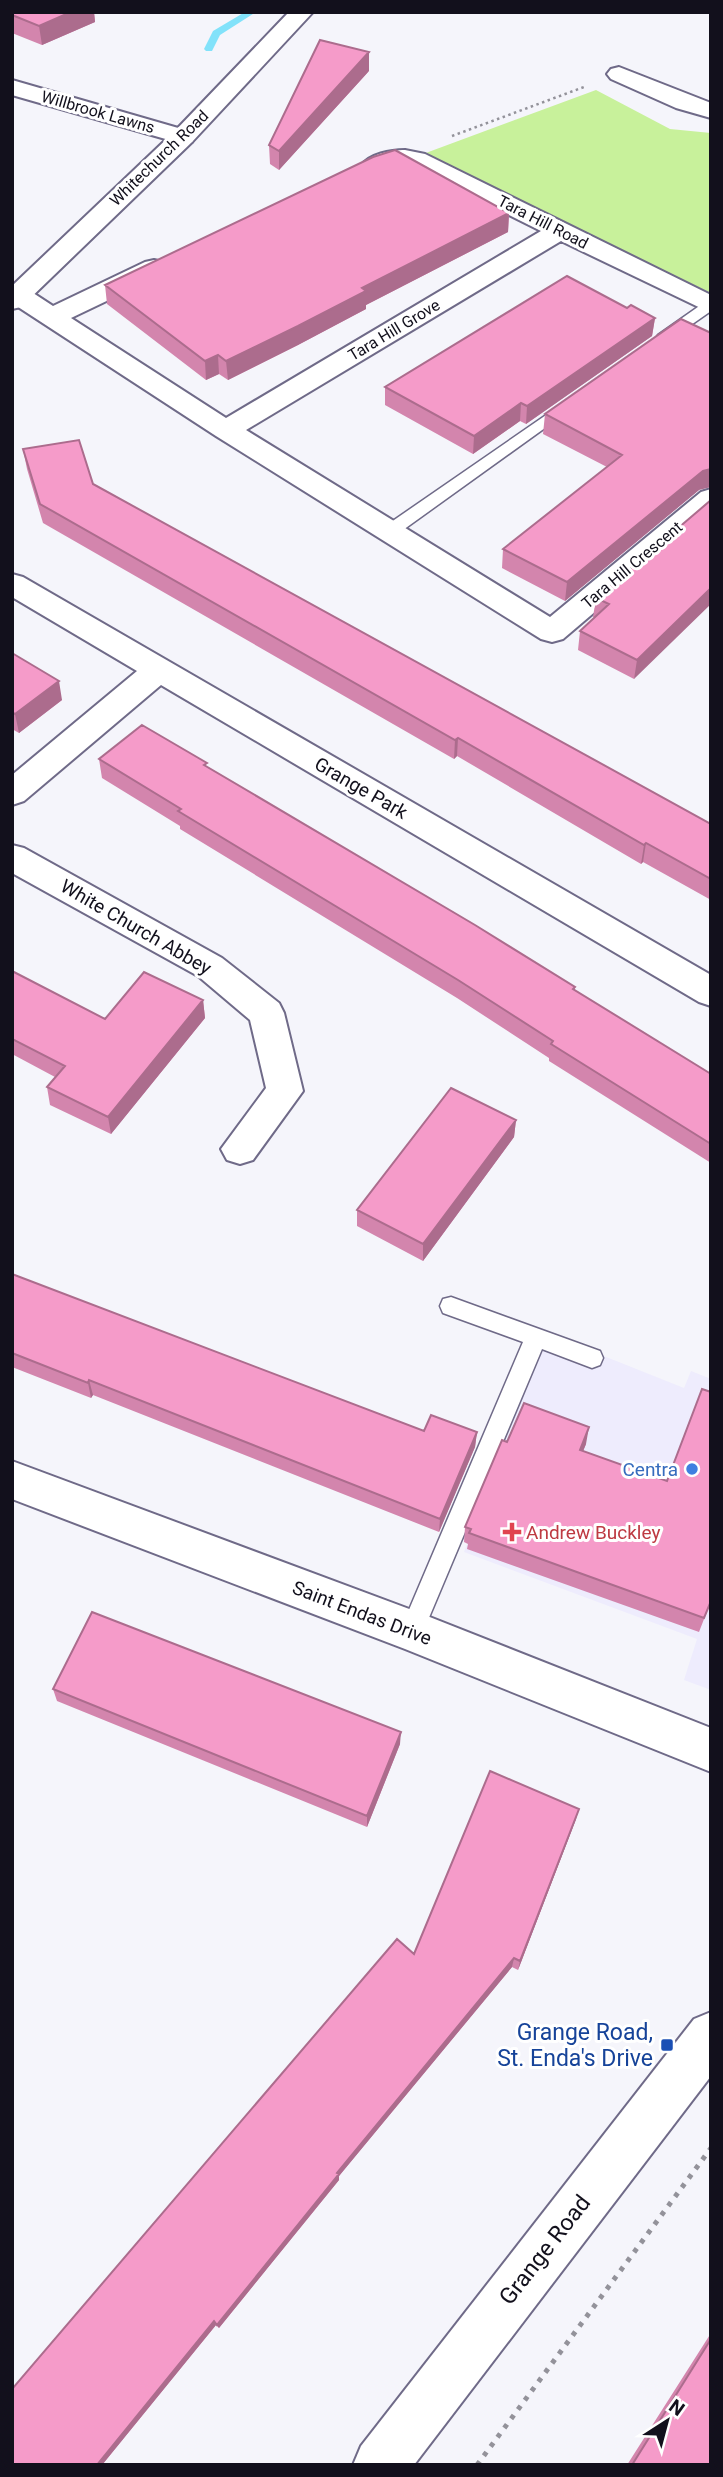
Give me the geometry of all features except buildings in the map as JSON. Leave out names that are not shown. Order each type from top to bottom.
[{"type":"street","name":"Whitechurch Road","points":[[15,298],[183,136],[302,12]]},
{"type":"street","points":[[620,74],[684,103],[711,111]]},
{"type":"street","name":"Willbrook Lawns","points":[[12,87],[183,136]]},
{"type":"street","name":"Tara Hill Road","points":[[365,168],[391,158],[406,156],[416,159],[710,305]]},
{"type":"street","name":"Tara Hill Grove","points":[[226,430],[561,230]]},
{"type":"street","points":[[50,318],[173,259]]},
{"type":"street","points":[[15,298],[390,531]]},
{"type":"street","name":"Tara Hill Crescent","points":[[390,531],[552,632],[711,498]]},
{"type":"street","name":"Grange Park","points":[[12,584],[711,992]]},
{"type":"street","points":[[12,793],[159,670]]},
{"type":"street","name":"White Church Abbey","points":[[12,857],[210,967],[266,1013],[285,1091],[240,1149]]},
{"type":"street","name":"Saint Endas Drive","points":[[12,1480],[412,1631],[711,1750]]},
{"type":"street","name":"Grange Road","points":[[380,2465],[711,2036]]},
{"type":"lane","points":[[653,346],[710,305]]},
{"type":"lane","points":[[390,531],[576,400]]},
{"type":"lane","points":[[451,1306],[592,1358]]},
{"type":"lane","points":[[412,1631],[536,1337]]},
{"type":"path","points":[[444,139],[620,74]]},
{"type":"path","points":[[477,2465],[711,2148]]},
{"type":"shaded area","points":[[546,1333],[684,1388],[691,1371],[711,1379],[711,1690],[684,1680],[697,1639],[464,1552]]},
{"type":"green space","points":[[596,90],[670,129],[711,133],[711,293],[415,157]]},
{"type":"waterway","points":[[209,49],[216,33],[252,12]]},
{"type":"place","name":"Centra","points":[[692,1469]]},
{"type":"place","name":"Andrew Buckley","points":[[512,1532]]},
{"type":"place","name":"Grange Road, St. Enda's Drive","points":[[667,2045]]}]
